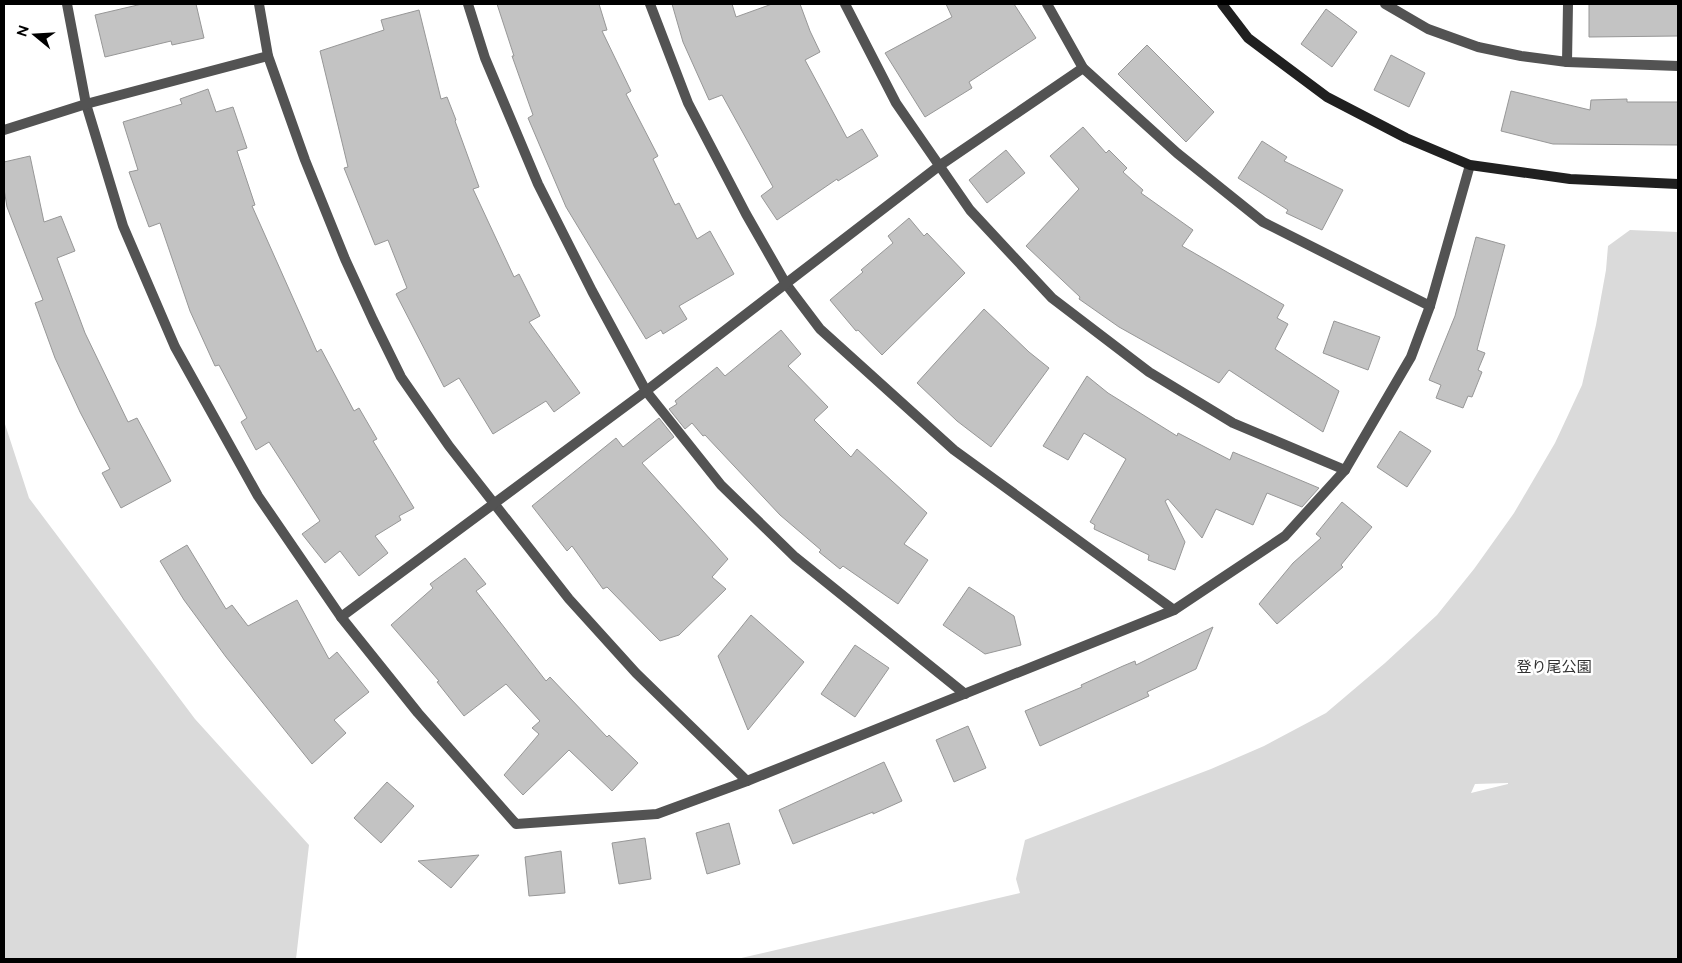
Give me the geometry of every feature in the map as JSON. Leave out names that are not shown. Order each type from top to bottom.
[{"type":"street","points":[[67,4],[86,104],[122,226],[175,347],[258,496],[341,617],[418,713],[516,824],[657,814],[747,781],[1174,610],[1284,536],[1345,470],[1411,357],[1430,306],[1470,164]]},
{"type":"street","points":[[258,4],[268,56],[304,160],[345,260],[402,376],[449,446],[569,599],[636,673],[747,781]]},
{"type":"street","points":[[468,4],[485,58],[538,184],[592,291],[646,391],[721,485],[794,557],[965,694]]},
{"type":"street","points":[[650,4],[688,103],[746,214],[786,284],[820,329],[954,450],[1174,610]]},
{"type":"street","points":[[845,4],[896,103],[939,166],[970,210],[1052,298],[1148,372],[1233,423],[1345,470]]},
{"type":"street","points":[[1047,4],[1083,68],[1176,153],[1262,222],[1430,306]]},
{"type":"street","points":[[1222,4],[1248,38],[1327,97],[1406,138],[1470,164],[1570,179],[1678,184]]},
{"type":"street","points":[[1385,4],[1428,29],[1478,47],[1521,56],[1567,62],[1678,66]]},
{"type":"street","points":[[1567,62],[1568,4]]},
{"type":"street","points":[[4,130],[86,104],[268,56]]},
{"type":"street","points":[[341,617],[646,391],[939,166],[1083,68]]},
{"type":"green space","name":"登り尾公園","points":[[1630,230],[1678,232],[1678,959],[737,959],[1020,893],[1016,879],[1025,840],[1211,769],[1264,746],[1326,713],[1385,663],[1437,615],[1474,569],[1514,513],[1555,443],[1582,385],[1596,325],[1606,270],[1608,246]],"holes":[[[1475,784],[1508,784],[1471,793]]]},
{"type":"green space","points":[[4,421],[29,498],[195,719],[309,845],[296,959],[4,959]]},
{"type":"building","points":[[142,4],[196,4],[204,38],[172,45],[171,41],[105,57],[95,15]]},
{"type":"building","points":[[497,4],[599,4],[607,30],[602,31],[631,91],[626,94],[658,156],[653,159],[675,205],[679,203],[697,239],[710,231],[734,274],[679,306],[687,319],[663,334],[661,330],[646,339],[566,207],[528,118],[533,115],[512,56],[514,56]]},
{"type":"building","points":[[672,4],[732,4],[736,17],[772,4],[800,4],[820,52],[805,60],[847,138],[862,129],[878,156],[838,181],[837,179],[777,220],[761,196],[773,187],[722,95],[709,100],[683,42]]},
{"type":"building","points":[[946,4],[1014,4],[1036,38],[969,82],[972,88],[925,117],[885,53],[952,17]]},
{"type":"building","points":[[1589,4],[1678,4],[1678,36],[1589,37]]},
{"type":"building","points":[[1326,9],[1357,32],[1332,67],[1301,44]]},
{"type":"building","points":[[419,10],[441,99],[447,97],[479,187],[473,189],[514,277],[519,274],[540,316],[529,322],[580,393],[554,412],[546,401],[493,434],[459,378],[444,387],[396,294],[407,288],[388,240],[375,245],[344,168],[348,167],[320,51],[384,30],[381,20]]},
{"type":"building","points":[[1147,45],[1214,112],[1186,142],[1118,74]]},
{"type":"building","points":[[1391,55],[1425,73],[1409,107],[1374,90]]},
{"type":"building","points":[[208,89],[216,112],[233,107],[247,148],[237,151],[255,205],[252,206],[317,352],[321,349],[354,411],[359,408],[377,439],[373,441],[414,508],[399,516],[401,520],[375,536],[388,553],[359,576],[340,551],[325,563],[302,534],[320,521],[269,442],[256,450],[241,422],[247,418],[219,365],[215,366],[190,311],[160,223],[149,227],[129,172],[138,170],[123,122],[182,104],[180,99]]},
{"type":"building","points":[[1511,91],[1590,110],[1591,100],[1627,99],[1627,102],[1678,102],[1678,145],[1553,144],[1501,131]]},
{"type":"building","points":[[1083,127],[1106,153],[1109,150],[1127,168],[1123,172],[1143,190],[1141,193],[1193,230],[1182,246],[1284,305],[1277,318],[1288,324],[1275,349],[1339,391],[1323,432],[1229,370],[1219,383],[1119,327],[1079,299],[1080,297],[1026,246],[1079,189],[1050,156]]},
{"type":"building","points":[[1262,141],[1287,157],[1284,161],[1343,190],[1322,230],[1286,213],[1288,210],[1238,178]]},
{"type":"building","points":[[1006,150],[1025,173],[987,203],[969,180]]},
{"type":"building","points":[[30,156],[44,222],[61,216],[75,251],[57,258],[85,333],[128,422],[137,418],[171,481],[121,508],[102,473],[110,469],[80,412],[55,358],[35,303],[43,300],[7,207],[4,189],[4,162]]},
{"type":"building","points":[[909,218],[924,236],[927,233],[965,273],[882,355],[858,330],[856,331],[830,300],[893,243],[888,236]]},
{"type":"building","points":[[1476,237],[1505,245],[1477,350],[1485,353],[1478,370],[1482,372],[1472,397],[1468,396],[1463,408],[1436,398],[1441,385],[1429,380],[1455,316]]},
{"type":"building","points":[[984,309],[1029,352],[1049,368],[991,447],[957,421],[917,383]]},
{"type":"building","points":[[1334,321],[1380,337],[1368,370],[1323,353]]},
{"type":"building","points":[[781,330],[801,354],[788,366],[828,407],[814,420],[851,457],[857,449],[927,513],[904,544],[928,560],[898,604],[843,566],[840,569],[819,552],[821,550],[780,515],[705,435],[703,436],[692,423],[685,429],[669,409],[677,404],[675,401],[717,367],[725,376]]},
{"type":"building","points":[[1087,376],[1108,393],[1177,436],[1178,433],[1230,460],[1233,452],[1319,488],[1302,507],[1267,493],[1253,525],[1216,509],[1202,538],[1168,499],[1165,501],[1185,542],[1175,570],[1148,560],[1149,555],[1094,529],[1095,525],[1090,522],[1126,459],[1084,433],[1068,460],[1043,446]]},
{"type":"building","points":[[659,418],[674,437],[642,463],[728,559],[712,577],[726,589],[679,635],[660,641],[607,587],[603,589],[572,546],[567,551],[532,506],[616,438],[623,447]]},
{"type":"building","points":[[1400,431],[1431,451],[1407,487],[1377,467]]},
{"type":"building","points":[[1342,502],[1372,527],[1341,565],[1343,567],[1277,624],[1259,604],[1293,563],[1321,538],[1316,534]]},
{"type":"building","points":[[187,545],[226,609],[232,605],[248,626],[297,600],[329,659],[337,652],[369,692],[334,720],[346,733],[312,764],[226,657],[184,600],[160,561]]},
{"type":"building","points":[[465,558],[486,584],[476,591],[546,681],[550,677],[607,737],[609,735],[638,763],[612,791],[569,750],[523,795],[504,775],[539,734],[532,728],[540,721],[506,684],[464,716],[437,682],[439,681],[391,625],[433,588],[430,584]]},
{"type":"building","points":[[969,587],[1014,616],[1021,645],[985,654],[943,625]]},
{"type":"building","points":[[751,615],[804,662],[748,730],[718,656]]},
{"type":"building","points":[[1213,627],[1196,669],[1147,692],[1149,696],[1040,746],[1025,711],[1082,687],[1081,685],[1135,661],[1136,665]]},
{"type":"building","points":[[855,645],[889,668],[855,717],[821,694]]},
{"type":"building","points":[[968,726],[986,768],[954,782],[936,740]]},
{"type":"building","points":[[884,762],[902,801],[793,844],[779,810]]},
{"type":"building","points":[[387,782],[414,806],[381,843],[354,818]]},
{"type":"building","points":[[729,823],[740,864],[707,874],[696,833]]},
{"type":"building","points":[[645,838],[651,879],[619,884],[612,843]]},
{"type":"building","points":[[561,851],[565,893],[529,896],[525,857]]},
{"type":"building","points":[[479,855],[451,888],[418,861]]}]
